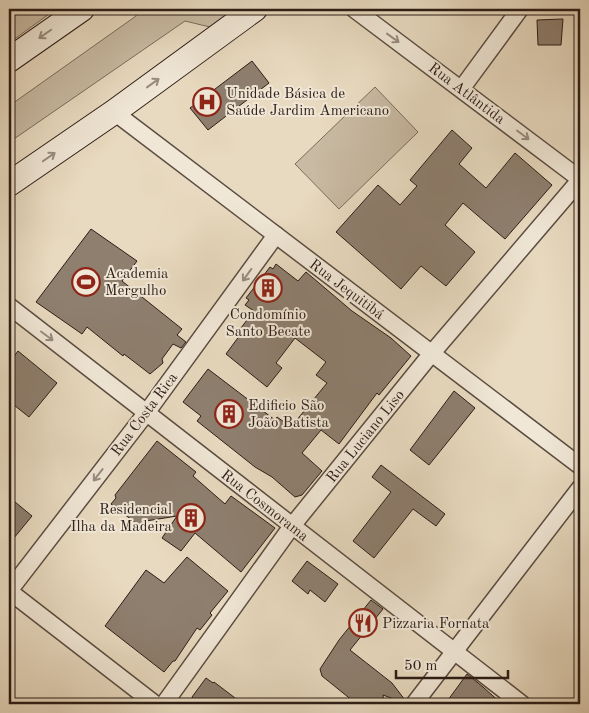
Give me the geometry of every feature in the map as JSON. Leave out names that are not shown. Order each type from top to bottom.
[{"type":"main road","points":[[9,60],[82,9]]},
{"type":"main road","points":[[9,184],[114,112],[255,9]]},
{"type":"street","name":"Rua Atlântida","points":[[354,9],[462,88],[580,180]]},
{"type":"street","points":[[462,88],[520,9]]},
{"type":"street","name":"Rua Jequitibá","points":[[114,112],[580,466]]},
{"type":"street","name":"Rua Luciano Liso","points":[[164,704],[292,526],[432,353],[580,180]]},
{"type":"street","name":"Rua Costa Rica","points":[[9,591],[147,412],[276,235]]},
{"type":"street","name":"Rua Cosmorama","points":[[9,306],[522,704]]},
{"type":"street","points":[[414,704],[580,488]]},
{"type":"street","points":[[9,591],[155,704]]},
{"type":"shaded area","points":[[9,9],[56,9],[9,43]]},
{"type":"shaded area","points":[[137,9],[240,9],[214,28],[185,21],[11,141],[9,167],[9,106],[136,16]]},
{"type":"shaded area","points":[[375,87],[418,132],[339,209],[295,164]]},
{"type":"building","points":[[563,19],[561,45],[538,45],[537,20]]},
{"type":"building","points":[[252,61],[269,83],[208,130],[190,108]]},
{"type":"building","points":[[452,130],[472,148],[459,164],[486,188],[515,153],[552,185],[505,239],[463,203],[445,225],[475,252],[446,286],[421,266],[401,289],[336,232],[378,185],[400,205],[417,186],[410,180]]},
{"type":"building","points":[[91,229],[137,261],[122,281],[182,329],[177,335],[186,342],[181,348],[173,344],[162,359],[163,363],[150,374],[124,354],[123,356],[87,327],[82,334],[36,302]]},
{"type":"building","points":[[276,264],[298,281],[306,272],[352,311],[391,338],[411,356],[379,395],[377,393],[339,444],[321,430],[302,453],[322,471],[302,495],[295,497],[272,477],[255,467],[197,421],[201,416],[183,402],[208,369],[275,420],[277,417],[291,427],[327,383],[316,375],[326,362],[295,338],[276,363],[282,368],[267,387],[226,354],[240,335],[237,333],[254,311],[245,305],[249,300],[246,298],[270,267],[273,269]]},
{"type":"building","points":[[18,351],[57,383],[29,417],[9,401],[9,363]]},
{"type":"building","points":[[454,391],[475,408],[429,465],[410,450]]},
{"type":"building","points":[[157,441],[196,472],[193,476],[225,504],[231,496],[275,528],[241,572],[195,533],[181,551],[162,538],[177,516],[146,521],[141,527],[111,504],[116,498],[115,495]]},
{"type":"building","points":[[381,465],[445,514],[436,526],[413,509],[374,558],[353,541],[391,492],[372,477]]},
{"type":"building","points":[[9,497],[32,516],[9,544]]},
{"type":"building","points":[[187,557],[228,591],[210,613],[212,615],[200,630],[197,628],[175,661],[164,672],[105,626],[146,570],[164,583]]},
{"type":"building","points":[[307,561],[338,584],[325,602],[310,590],[308,594],[292,581]]},
{"type":"building","points":[[371,600],[383,609],[350,650],[392,683],[405,700],[404,703],[383,695],[384,704],[362,704],[358,700],[353,701],[322,676],[320,669],[339,640]]},
{"type":"building","points":[[467,674],[502,704],[454,704],[448,700]]},
{"type":"building","points":[[206,678],[243,704],[195,704],[192,697]]},
{"type":"place","name":"Unidade Básica de Saúde Jardim Americano","points":[[207,102]]},
{"type":"place","name":"Academia Mergulho","points":[[86,282]]},
{"type":"place","name":"Condomínio Santo Becate","points":[[268,288]]},
{"type":"place","name":"Edificio São João Batista","points":[[229,414]]},
{"type":"place","name":"Residencial Ilha da Madeira","points":[[191,518]]},
{"type":"place","name":"Pizzaria Fornata","points":[[363,623]]}]
